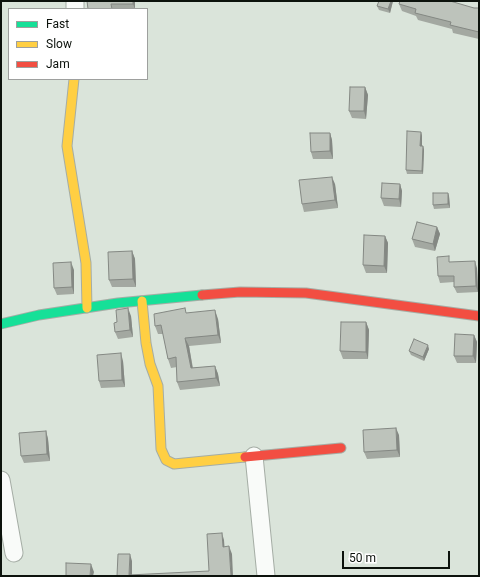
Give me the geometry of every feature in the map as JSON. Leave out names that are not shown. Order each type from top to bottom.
[{"type":"street","points":[[74,80],[67,146],[86,263],[87,308]]},
{"type":"street","points":[[1,324],[38,315],[87,308],[142,301],[240,292],[306,293],[479,316]]},
{"type":"street","points":[[142,301],[146,343],[150,364],[158,386],[161,449],[166,460],[174,464],[341,448]]},
{"type":"street","points":[[254,456],[266,576]]},
{"type":"street","points":[[1,480],[14,553]]},
{"type":"building","points":[[87,1],[133,1],[133,4],[111,4],[112,8],[88,8]]},
{"type":"building","points":[[379,1],[391,1],[388,9],[377,6]]},
{"type":"building","points":[[400,1],[450,1],[479,8],[479,32],[450,25],[451,22],[415,13],[416,9],[399,4]]},
{"type":"building","points":[[350,87],[365,87],[364,111],[349,111]]},
{"type":"building","points":[[407,131],[421,132],[420,146],[423,146],[422,171],[406,170]]},
{"type":"building","points":[[310,133],[330,133],[330,151],[311,152]]},
{"type":"building","points":[[332,177],[335,200],[302,204],[299,180]]},
{"type":"building","points":[[382,183],[400,184],[399,199],[381,198]]},
{"type":"building","points":[[433,193],[448,193],[448,204],[433,205]]},
{"type":"building","points":[[417,222],[437,227],[433,244],[412,239]]},
{"type":"building","points":[[364,235],[385,236],[384,266],[363,265]]},
{"type":"building","points":[[132,251],[133,279],[109,280],[108,252]]},
{"type":"building","points":[[449,256],[449,262],[475,261],[476,286],[454,287],[454,276],[438,276],[437,257]]},
{"type":"building","points":[[71,262],[72,287],[54,288],[53,263]]},
{"type":"building","points":[[128,308],[130,330],[115,332],[114,323],[117,322],[116,310]]},
{"type":"building","points":[[185,308],[186,313],[215,310],[218,335],[185,338],[191,368],[215,366],[216,378],[177,382],[176,357],[168,359],[161,325],[155,326],[154,314]]},
{"type":"building","points":[[341,322],[366,322],[366,352],[340,351]]},
{"type":"building","points":[[455,334],[474,335],[473,356],[454,356]]},
{"type":"building","points":[[414,339],[428,345],[423,357],[409,351]]},
{"type":"building","points":[[121,353],[122,380],[99,381],[97,355]]},
{"type":"building","points":[[396,428],[397,450],[364,452],[363,430]]},
{"type":"building","points":[[46,431],[47,454],[21,456],[19,433]]},
{"type":"building","points":[[222,533],[223,547],[229,546],[231,576],[117,576],[118,554],[130,554],[129,575],[209,571],[207,534]]},
{"type":"building","points":[[66,563],[91,564],[90,576],[66,576]]},
{"type":"traffic: fast","points":[[1,324],[39,315],[118,303],[202,295]]},
{"type":"traffic: slow","points":[[74,80],[67,146],[86,263],[87,308]]},
{"type":"traffic: slow","points":[[142,301],[146,343],[150,364],[158,386],[161,449],[166,460],[174,464],[245,457]]},
{"type":"traffic: jam","points":[[202,295],[240,292],[306,293],[479,316]]},
{"type":"traffic: jam","points":[[245,457],[341,448]]}]
